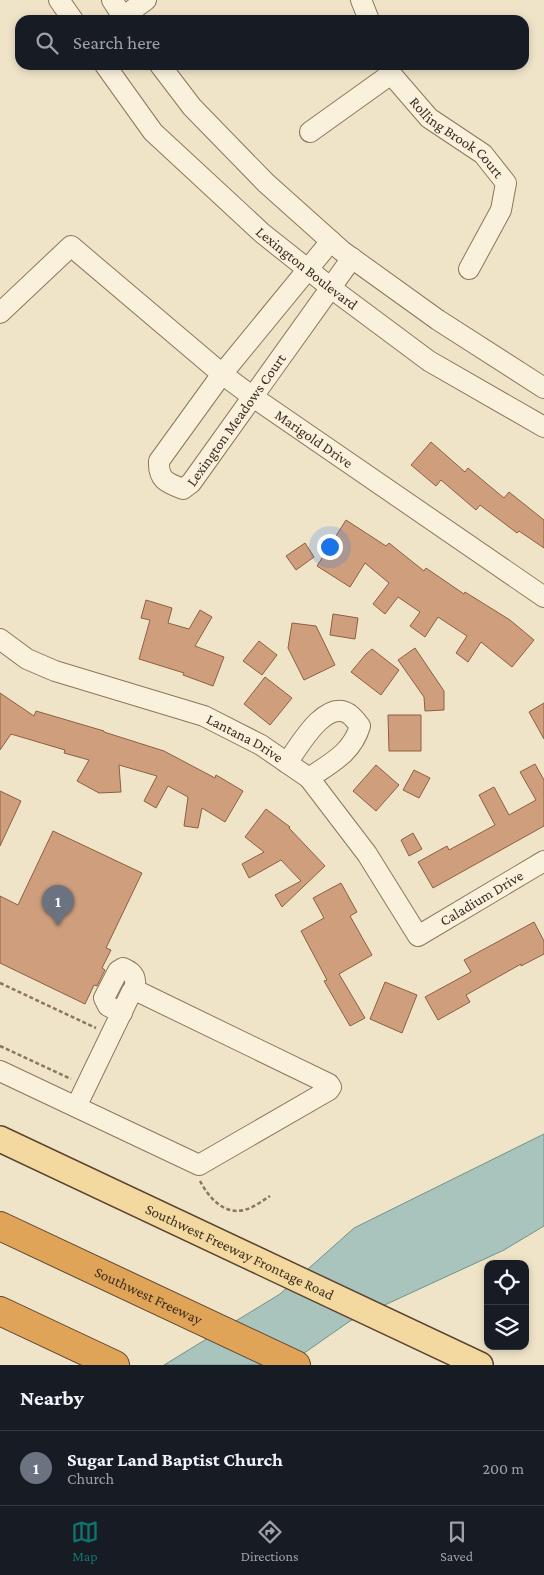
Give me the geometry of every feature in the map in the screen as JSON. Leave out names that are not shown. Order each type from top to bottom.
[{"type":"highway","name":"Southwest Freeway","points":[[0,1226],[296,1365]]},
{"type":"highway","points":[[0,1311],[115,1365]]},
{"type":"main road","name":"Southwest Freeway Frontage Road","points":[[0,1139],[480,1365]]},
{"type":"street","points":[[112,0],[121,15]]},
{"type":"street","points":[[128,15],[146,0]]},
{"type":"street","points":[[361,0],[367,15]]},
{"type":"street","name":"Lexington Boulevard","points":[[109,70],[153,132],[262,233],[331,288],[430,361],[544,427]]},
{"type":"street","points":[[164,70],[192,107],[266,183],[331,241],[438,320],[544,388]]},
{"type":"street","points":[[310,132],[388,70]]},
{"type":"street","name":"Rolling Brook Court","points":[[390,70],[429,118],[483,154],[506,183],[501,210],[469,269]]},
{"type":"street","name":"Lexington Meadows Court","points":[[331,241],[222,374],[158,461],[158,472],[166,483],[183,489],[191,483],[352,258]]},
{"type":"street","name":"Marigold Drive","points":[[0,312],[71,246],[222,374],[544,597]]},
{"type":"street","name":"Lantana Drive","points":[[0,639],[27,659],[55,670],[204,716],[261,745],[309,778],[367,854],[418,936]]},
{"type":"street","points":[[287,764],[318,720],[335,711],[348,713],[360,726],[356,738],[347,751],[309,778]]},
{"type":"street","name":"Caladium Drive","points":[[418,936],[544,861]]},
{"type":"street","points":[[0,1071],[198,1165],[329,1090],[331,1087],[329,1084],[135,990],[132,991],[76,1107]]},
{"type":"path","points":[[0,984],[96,1028]]},
{"type":"path","points":[[0,1046],[72,1080]]},
{"type":"path","points":[[198,1165],[199,1180],[206,1194],[217,1204],[233,1211],[246,1210],[270,1196]]},
{"type":"water","points":[[544,1134],[544,1226],[504,1250],[350,1321],[287,1365],[164,1365],[280,1294],[354,1228]]},
{"type":"building","points":[[431,442],[465,472],[468,468],[504,498],[509,492],[544,520],[544,548],[519,531],[517,533],[480,505],[476,510],[441,480],[436,486],[411,465]]},
{"type":"building","points":[[346,520],[386,546],[389,543],[424,571],[426,568],[464,594],[465,592],[510,620],[534,640],[512,667],[481,642],[468,662],[456,653],[467,636],[438,617],[425,637],[410,626],[420,612],[398,597],[385,614],[373,604],[389,583],[365,563],[350,587],[317,566]]},
{"type":"building","points":[[305,543],[314,557],[296,570],[286,556]]},
{"type":"building","points":[[146,600],[172,608],[168,623],[189,629],[200,610],[212,617],[195,646],[224,657],[213,686],[183,675],[184,673],[139,659],[150,620],[141,618]]},
{"type":"building","points":[[333,614],[358,618],[355,639],[330,635]]},
{"type":"building","points":[[292,623],[316,626],[335,665],[304,680],[288,648]]},
{"type":"building","points":[[259,641],[277,655],[262,675],[243,661]]},
{"type":"building","points":[[415,648],[444,691],[444,710],[425,711],[424,697],[398,660]]},
{"type":"building","points":[[372,649],[399,670],[381,695],[351,672]]},
{"type":"building","points":[[265,677],[292,698],[270,725],[244,704]]},
{"type":"building","points":[[0,693],[34,716],[36,711],[164,751],[215,778],[216,775],[243,791],[225,822],[202,808],[198,828],[184,826],[188,797],[168,786],[156,808],[144,801],[157,776],[119,765],[121,792],[99,793],[77,781],[89,760],[64,753],[65,750],[11,734],[0,750]]},
{"type":"building","points":[[544,703],[544,739],[529,712]]},
{"type":"building","points":[[388,715],[421,715],[421,751],[389,751]]},
{"type":"building","points":[[535,764],[544,780],[544,826],[433,888],[418,862],[447,846],[449,850],[495,825],[479,795],[494,787],[509,815],[536,800],[520,772]]},
{"type":"building","points":[[376,765],[399,785],[376,811],[353,791]]},
{"type":"building","points":[[414,770],[430,778],[419,798],[403,790]]},
{"type":"building","points":[[0,791],[21,801],[0,846]]},
{"type":"building","points":[[266,809],[290,827],[325,866],[282,907],[275,895],[301,881],[281,860],[249,878],[242,864],[264,852],[245,837]]},
{"type":"building","points":[[53,831],[142,873],[106,948],[111,950],[102,968],[105,970],[97,986],[94,985],[85,1004],[0,963],[0,896],[18,905]]},
{"type":"building","points":[[413,833],[422,849],[409,856],[401,840]]},
{"type":"building","points":[[341,883],[357,912],[350,916],[372,955],[339,974],[365,1018],[350,1026],[324,981],[327,980],[301,931],[324,918],[313,898]]},
{"type":"building","points":[[534,922],[544,941],[544,954],[521,966],[521,964],[466,995],[470,1002],[438,1020],[425,997],[471,972],[464,960]]},
{"type":"building","points":[[385,982],[417,995],[402,1033],[370,1019]]},
{"type":"place","name":"Sugar Land Baptist Church","points":[[58,926]]}]
